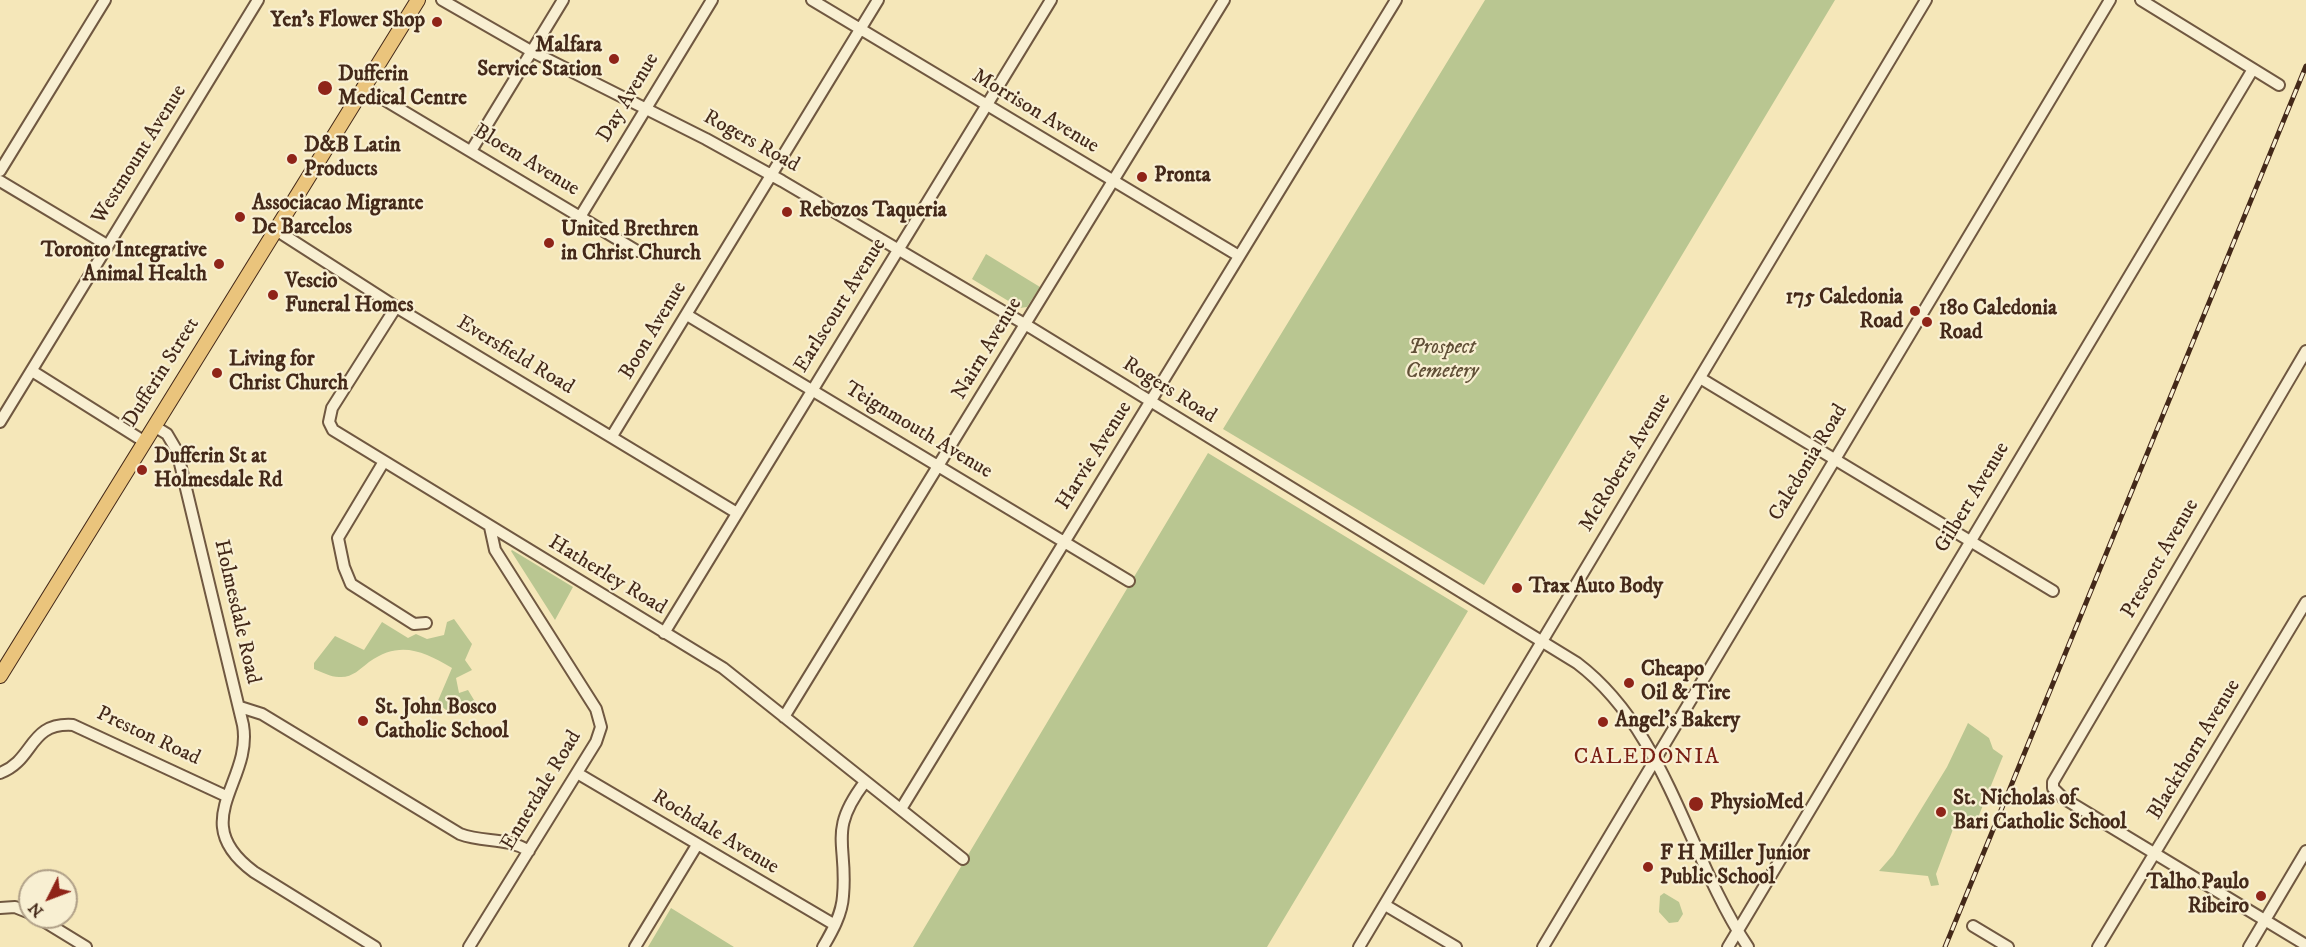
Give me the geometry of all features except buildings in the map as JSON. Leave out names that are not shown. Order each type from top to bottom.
[{"type":"main road","name":"Dufferin Street","points":[[0,676],[418,0]]},
{"type":"street","points":[[0,171],[105,0]]},
{"type":"street","name":"Westmount Avenue","points":[[0,422],[258,0]]},
{"type":"street","name":"Rogers Road","points":[[442,0],[531,51],[772,174],[1027,326],[1543,640],[1591,674],[1633,720],[1748,947]]},
{"type":"street","points":[[471,151],[563,0]]},
{"type":"street","name":"Day Avenue","points":[[580,217],[712,0]]},
{"type":"street","name":"Morrison Avenue","points":[[812,0],[1239,256]]},
{"type":"street","name":"Boon Avenue","points":[[612,436],[878,0]]},
{"type":"street","name":"Earlscourt Avenue","points":[[664,633],[1051,0]]},
{"type":"street","name":"Nairn Avenue","points":[[784,717],[1027,326],[1224,0]]},
{"type":"street","name":"Harvie Avenue","points":[[901,809],[1396,0]]},
{"type":"street","name":"McRoberts Avenue","points":[[1359,947],[1926,0]]},
{"type":"street","name":"Caledonia Road","points":[[1543,947],[2110,0]]},
{"type":"street","points":[[2140,0],[2279,85]]},
{"type":"street","name":"Gilbert Avenue","points":[[1728,947],[2253,69]]},
{"type":"street","name":"Bloem Avenue","points":[[363,87],[638,251]]},
{"type":"street","points":[[0,181],[107,245]]},
{"type":"street","name":"Eversfield Road","points":[[276,230],[396,307],[737,513]]},
{"type":"street","name":"Hatherley Road","points":[[396,307],[328,418],[331,427],[338,434],[723,668],[963,860]]},
{"type":"street","name":"Teignmouth Avenue","points":[[687,315],[1128,581]]},
{"type":"street","name":"Prescott Avenue","points":[[2155,854],[2063,798],[2053,788],[2057,774],[2306,351]]},
{"type":"street","points":[[32,371],[145,442]]},
{"type":"street","points":[[1700,378],[2053,591]]},
{"type":"street","name":"Holmesdale Road","points":[[154,426],[167,434],[177,451],[240,707],[262,714],[460,834],[485,840],[506,840],[529,851]]},
{"type":"street","points":[[383,463],[338,538],[344,567],[354,586],[414,624],[426,623]]},
{"type":"street","name":"Ennerdale Road","points":[[473,945],[596,742],[601,728],[600,719],[495,549],[490,528]]},
{"type":"street","name":"Blackthorn Avenue","points":[[2098,947],[2306,602]]},
{"type":"street","points":[[240,707],[244,749],[226,796],[223,812],[225,831],[231,850],[245,866],[375,947]]},
{"type":"street","name":"Preston Road","points":[[0,773],[20,761],[34,739],[46,729],[73,725],[226,796]]},
{"type":"street","name":"Rochdale Avenue","points":[[577,773],[835,925]]},
{"type":"street","points":[[823,947],[835,925],[843,894],[842,823],[848,806],[865,782]]},
{"type":"street","points":[[635,947],[697,845]]},
{"type":"street","points":[[2249,947],[2306,851]]},
{"type":"street","points":[[2155,854],[2306,945]]},
{"type":"street","points":[[1385,905],[1456,947]]},
{"type":"street","points":[[0,908],[18,907]]},
{"type":"street","points":[[1973,926],[2008,947]]},
{"type":"street","points":[[57,929],[86,947]]},
{"type":"green space","name":"Prospect Cemetery","points":[[1485,0],[1835,0],[1484,585],[1223,429]]},
{"type":"green space","points":[[986,254],[1040,287],[1027,307],[1020,308],[972,279]]},
{"type":"green space","points":[[1208,453],[1468,611],[1267,947],[913,947]]},
{"type":"green space","points":[[511,551],[573,587],[555,620]]},
{"type":"green space","points":[[454,619],[472,644],[465,660],[472,670],[456,678],[459,693],[468,690],[477,705],[473,711],[452,714],[437,703],[452,668],[411,650],[391,651],[380,655],[345,677],[334,677],[314,669],[314,663],[335,636],[364,650],[382,622],[408,638],[416,634],[427,639],[444,635],[447,622]]},
{"type":"green space","points":[[1968,723],[1989,738],[1993,749],[2003,756],[1977,820],[1958,816],[1936,874],[1939,885],[1931,886],[1928,876],[1879,871],[1893,855],[1947,767]]},
{"type":"green space","points":[[1664,893],[1679,902],[1683,914],[1678,922],[1669,923],[1659,912],[1660,896]]},
{"type":"green space","points":[[671,908],[734,947],[648,947]]},
{"type":"railway","points":[[1945,947],[2306,66]]},
{"type":"place","name":"Yen's Flower Shop","points":[[437,22]]},
{"type":"place","name":"Malfara Service Station","points":[[614,59]]},
{"type":"place","name":"Dufferin Medical Centre","points":[[325,88]]},
{"type":"place","name":"D&B Latin Products","points":[[292,159]]},
{"type":"place","name":"Pronta","points":[[1142,177]]},
{"type":"place","name":"Rebozos Taqueria","points":[[787,212]]},
{"type":"place","name":"Associacao Migrante De Barcelos","points":[[240,217]]},
{"type":"place","name":"United Brethren in Christ Church","points":[[549,243]]},
{"type":"place","name":"Toronto Integrative Animal Health","points":[[219,264]]},
{"type":"place","name":"Vescio Funeral Homes","points":[[273,295]]},
{"type":"place","name":"175 Caledonia Road","points":[[1915,311]]},
{"type":"place","name":"180 Caledonia Road","points":[[1927,322]]},
{"type":"place","name":"Living for Christ Church","points":[[217,373]]},
{"type":"place","name":"Dufferin St at Holmesdale Rd","points":[[142,470]]},
{"type":"place","name":"Trax Auto Body","points":[[1517,588]]},
{"type":"place","name":"Cheapo Oil & Tire","points":[[1629,683]]},
{"type":"place","name":"St. John Bosco Catholic School","points":[[363,721]]},
{"type":"place","name":"Angel's Bakery","points":[[1603,722]]},
{"type":"place","name":"PhysioMed","points":[[1696,804]]},
{"type":"place","name":"St. Nicholas of Bari Catholic School","points":[[1941,812]]},
{"type":"place","name":"F H Miller Junior Public School","points":[[1648,867]]},
{"type":"place","name":"Talho Paulo Ribeiro","points":[[2261,896]]},
{"type":"district","name":"CALEDONIA","points":[[1647,758]]}]
